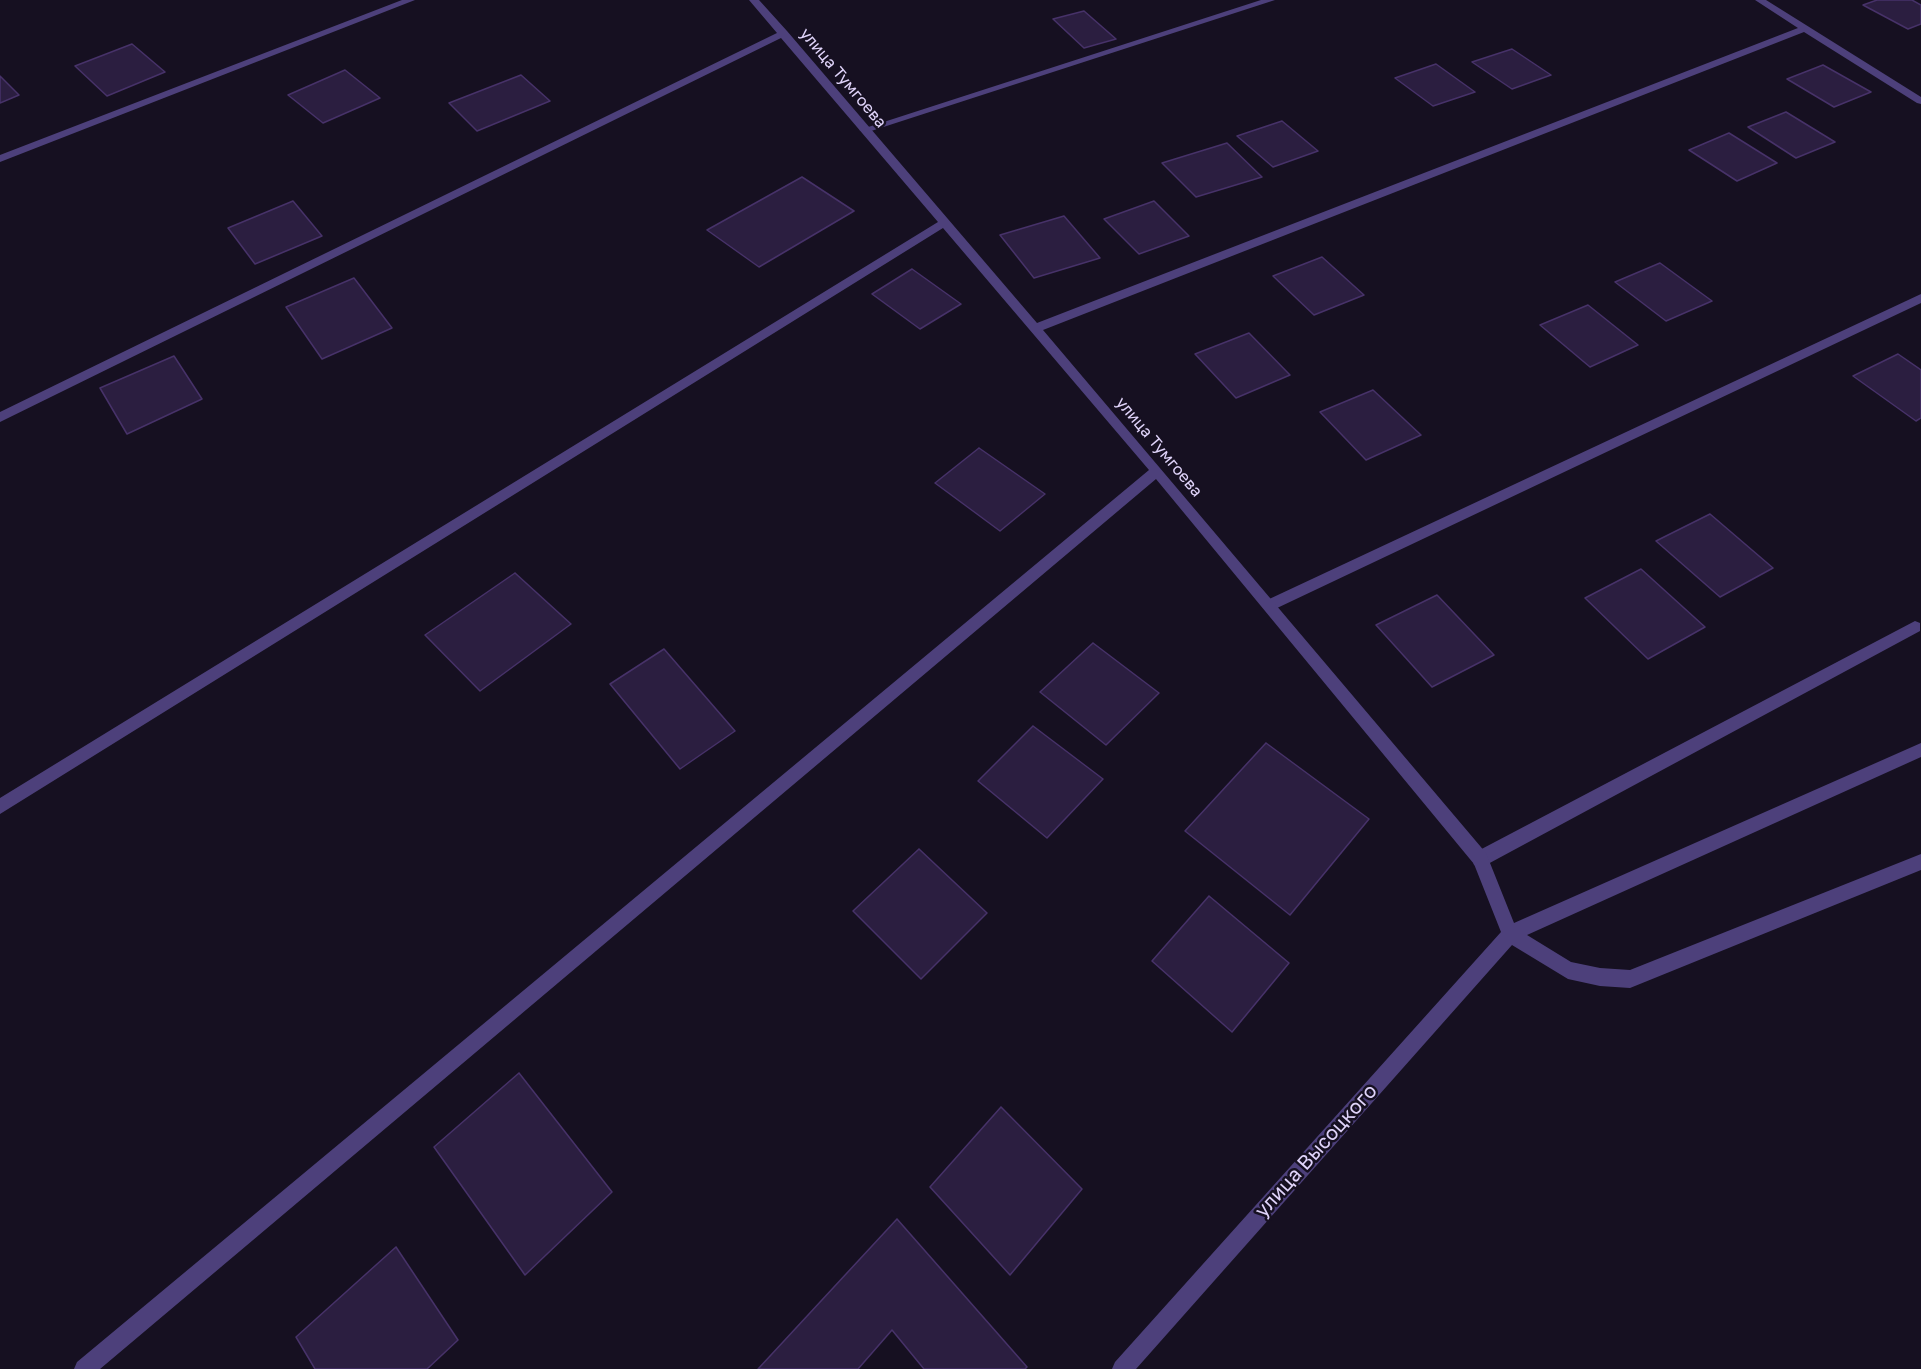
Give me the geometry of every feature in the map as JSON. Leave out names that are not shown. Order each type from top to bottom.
[{"type":"street","points":[[0,159],[410,0]]},
{"type":"street","name":"улица Тумгоева","points":[[754,0],[1157,471],[1480,859],[1510,934]]},
{"type":"street","points":[[864,130],[1270,0]]},
{"type":"street","points":[[1760,0],[1921,101]]},
{"type":"street","points":[[1036,328],[1806,28]]},
{"type":"street","points":[[0,417],[784,33]]},
{"type":"street","points":[[0,807],[945,222]]},
{"type":"street","points":[[1270,605],[1921,298]]},
{"type":"street","points":[[84,1369],[1157,471]]},
{"type":"street","points":[[1480,859],[1915,627]]},
{"type":"street","points":[[1510,934],[1921,750]]},
{"type":"street","points":[[1510,934],[1568,970],[1600,977],[1630,979],[1921,862]]},
{"type":"street","name":"улица Высоцкого","points":[[1122,1369],[1510,934]]},
{"type":"building","points":[[1877,0],[1912,0],[1921,5],[1921,24],[1908,29],[1863,5]]},
{"type":"building","points":[[1084,11],[1116,39],[1084,48],[1053,19]]},
{"type":"building","points":[[132,44],[165,72],[107,96],[75,66]]},
{"type":"building","points":[[1512,49],[1551,75],[1512,89],[1472,62]]},
{"type":"building","points":[[1436,64],[1475,92],[1433,106],[1395,78]]},
{"type":"building","points":[[1823,65],[1871,92],[1834,107],[1787,79]]},
{"type":"building","points":[[345,70],[380,98],[323,123],[288,95]]},
{"type":"building","points":[[521,75],[550,101],[477,131],[449,103]]},
{"type":"building","points":[[0,76],[19,95],[0,103]]},
{"type":"building","points":[[1786,112],[1835,142],[1796,158],[1748,127]]},
{"type":"building","points":[[1282,121],[1318,151],[1273,167],[1237,136]]},
{"type":"building","points":[[1729,133],[1777,163],[1737,181],[1689,150]]},
{"type":"building","points":[[1227,143],[1262,177],[1196,197],[1162,163]]},
{"type":"building","points":[[802,177],[854,211],[759,267],[707,230]]},
{"type":"building","points":[[293,201],[322,236],[255,264],[228,228]]},
{"type":"building","points":[[1154,201],[1189,236],[1139,254],[1104,219]]},
{"type":"building","points":[[1064,216],[1100,258],[1034,278],[1000,235]]},
{"type":"building","points":[[1322,257],[1364,295],[1314,315],[1273,276]]},
{"type":"building","points":[[1660,263],[1712,301],[1666,321],[1615,282]]},
{"type":"building","points":[[912,269],[961,304],[920,329],[872,294]]},
{"type":"building","points":[[354,278],[392,328],[322,359],[286,307]]},
{"type":"building","points":[[1588,305],[1638,345],[1590,367],[1540,325]]},
{"type":"building","points":[[1249,333],[1290,375],[1236,398],[1195,354]]},
{"type":"building","points":[[1898,354],[1921,370],[1921,418],[1916,421],[1853,376]]},
{"type":"building","points":[[174,356],[202,399],[127,434],[100,388]]},
{"type":"building","points":[[1373,390],[1421,435],[1366,460],[1320,412]]},
{"type":"building","points":[[979,448],[1045,494],[1000,531],[935,483]]},
{"type":"building","points":[[1710,514],[1773,568],[1720,597],[1656,541]]},
{"type":"building","points":[[1641,569],[1705,627],[1648,659],[1585,598]]},
{"type":"building","points":[[515,573],[571,624],[480,691],[425,635]]},
{"type":"building","points":[[1437,595],[1494,655],[1432,687],[1376,625]]},
{"type":"building","points":[[1093,643],[1159,693],[1106,745],[1040,692]]},
{"type":"building","points":[[664,649],[735,731],[680,769],[610,684]]},
{"type":"building","points":[[1033,726],[1103,779],[1047,838],[978,781]]},
{"type":"building","points":[[1266,743],[1369,819],[1290,915],[1185,831]]},
{"type":"building","points":[[919,849],[987,913],[921,979],[853,911]]},
{"type":"building","points":[[1209,896],[1289,963],[1232,1032],[1152,961]]},
{"type":"building","points":[[519,1073],[612,1192],[525,1275],[434,1147]]},
{"type":"building","points":[[1001,1107],[1082,1189],[1010,1275],[930,1187]]},
{"type":"building","points":[[897,1219],[1027,1367],[1025,1369],[924,1369],[892,1330],[858,1369],[758,1369]]},
{"type":"building","points":[[396,1247],[458,1340],[427,1369],[315,1369],[296,1337]]}]
